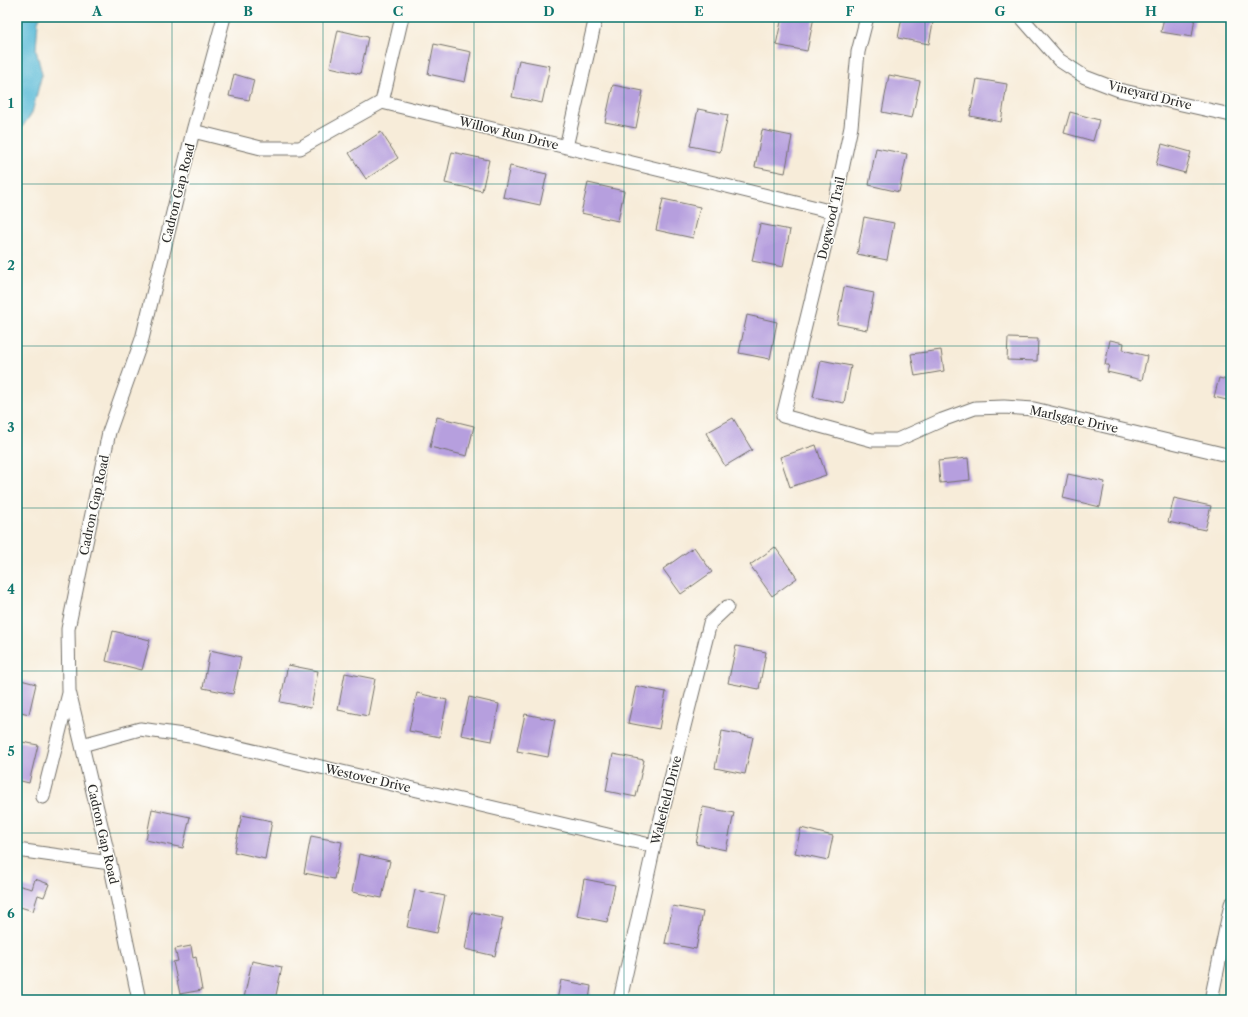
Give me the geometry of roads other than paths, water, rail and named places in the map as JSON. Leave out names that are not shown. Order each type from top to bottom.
[{"type":"street","name":"Cadron Gap Road","points":[[139,1000],[110,863],[69,691],[68,629],[109,432],[142,339],[193,131],[224,17]]},
{"type":"street","points":[[193,131],[261,148],[300,148],[382,102],[402,17]]},
{"type":"street","points":[[566,147],[596,17]]},
{"type":"street","name":"Dogwood Trail","points":[[783,416],[834,212],[851,128],[858,52],[867,17]]},
{"type":"street","name":"Vineyard Drive","points":[[1021,17],[1059,60],[1085,77],[1118,90],[1231,115]]},
{"type":"street","name":"Willow Run Drive","points":[[382,102],[834,212]]},
{"type":"street","name":"Marlsgate Drive","points":[[783,416],[872,440],[897,440],[942,420],[975,408],[1004,407],[1034,409],[1231,456]]},
{"type":"street","name":"Wakefield Drive","points":[[620,1000],[654,846],[710,623],[726,607]]},
{"type":"street","points":[[43,797],[69,691]]},
{"type":"street","name":"Westover Drive","points":[[82,745],[140,728],[190,736],[654,846]]},
{"type":"street","points":[[17,850],[110,863]]},
{"type":"street","points":[[1211,1000],[1231,904]]},
{"type":"water","points":[[17,17],[40,17],[38,21],[36,50],[42,74],[32,113],[18,133],[17,137]]}]
